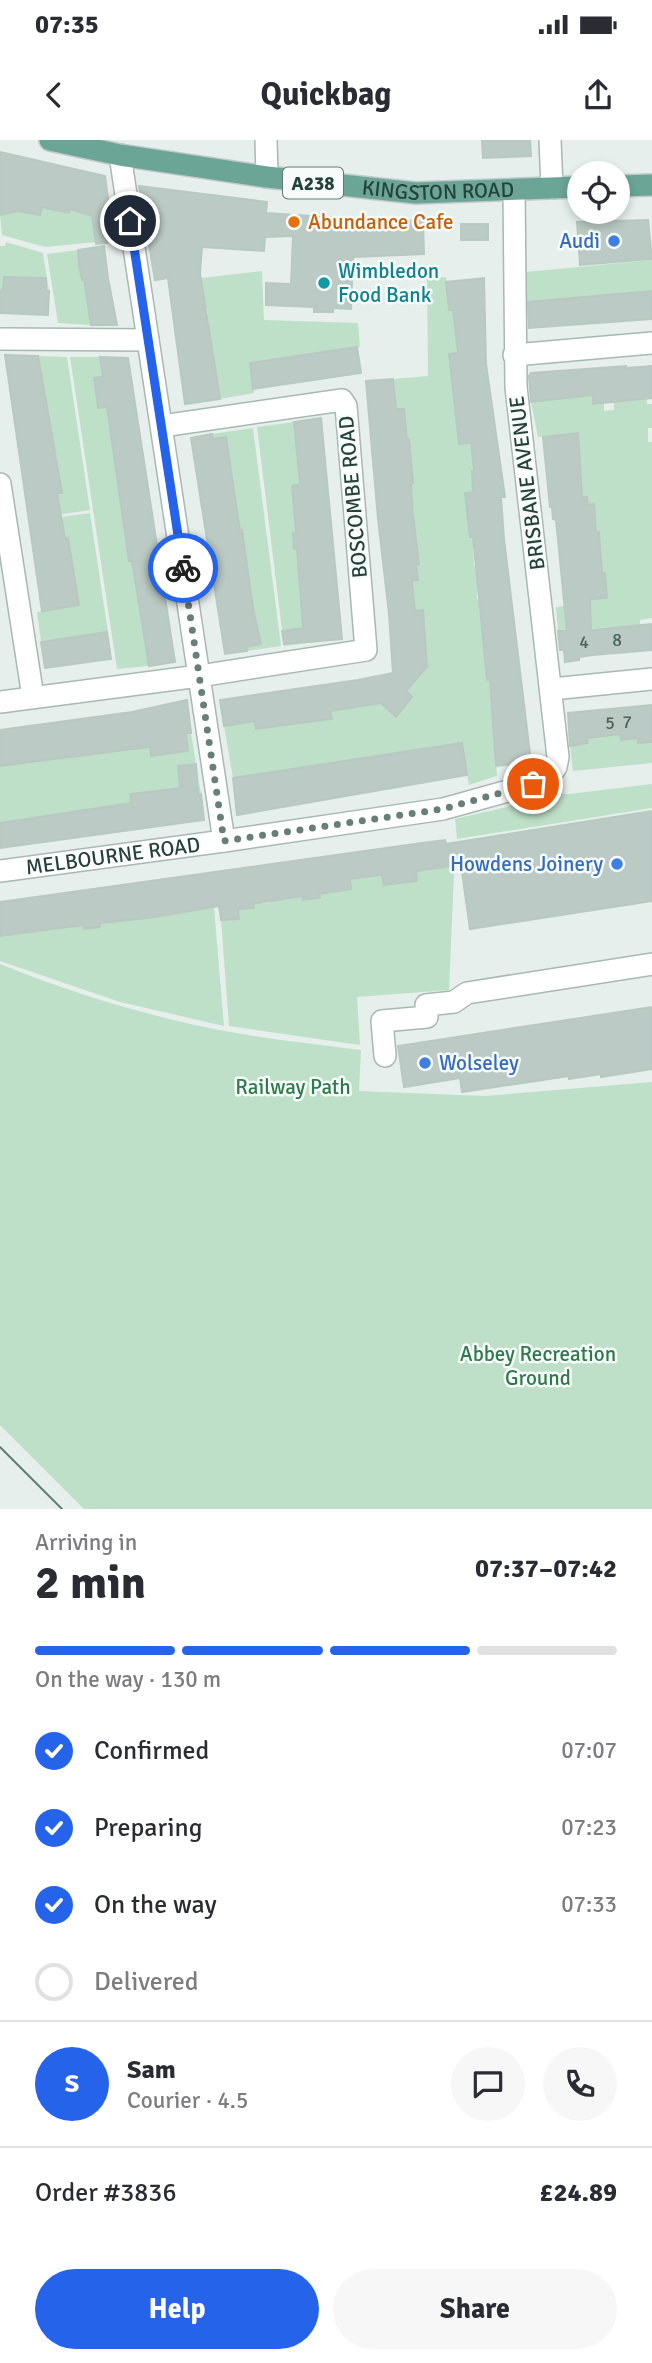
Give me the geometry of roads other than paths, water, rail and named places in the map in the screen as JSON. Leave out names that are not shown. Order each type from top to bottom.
[{"type":"main road","name":"KINGSTON ROAD","points":[[50,140],[120,155],[267,177],[416,193],[567,187]]},
{"type":"main road","points":[[630,186],[652,185]]},
{"type":"street","points":[[266,140],[267,177]]},
{"type":"street","points":[[550,140],[552,188]]},
{"type":"street","points":[[120,155],[224,841]]},
{"type":"street","name":"BRISBANE AVENUE","points":[[514,190],[516,387],[552,689],[558,757],[556,767],[551,773]]},
{"type":"street","points":[[0,339],[148,340]]},
{"type":"street","points":[[514,355],[652,343]]},
{"type":"street","name":"BOSCOMBE ROAD","points":[[162,426],[342,400],[346,407],[366,650],[199,676]]},
{"type":"street","points":[[0,484],[33,697]]},
{"type":"street","points":[[0,702],[199,676]]},
{"type":"street","points":[[552,689],[652,678]]},
{"type":"street","name":"MELBOURNE ROAD","points":[[0,871],[443,809],[533,784],[551,773]]},
{"type":"street","points":[[385,1056],[382,1021],[427,1017],[425,1005],[454,1002],[467,993],[652,964]]},
{"type":"tram line","points":[[0,1447],[62,1509]]},
{"type":"place","name":"Abundance Cafe","points":[[294,222]]},
{"type":"place","name":"Audi","points":[[614,241]]},
{"type":"place","name":"Wimbledon Food Bank","points":[[324,283]]},
{"type":"place","name":"Howdens Joinery","points":[[617,864]]},
{"type":"place","name":"Wolseley","points":[[425,1063]]},
{"type":"park label","name":"Railway Path","points":[[293,1087]]},
{"type":"park label","name":"Abbey Recreation Ground","points":[[538,1366]]}]
